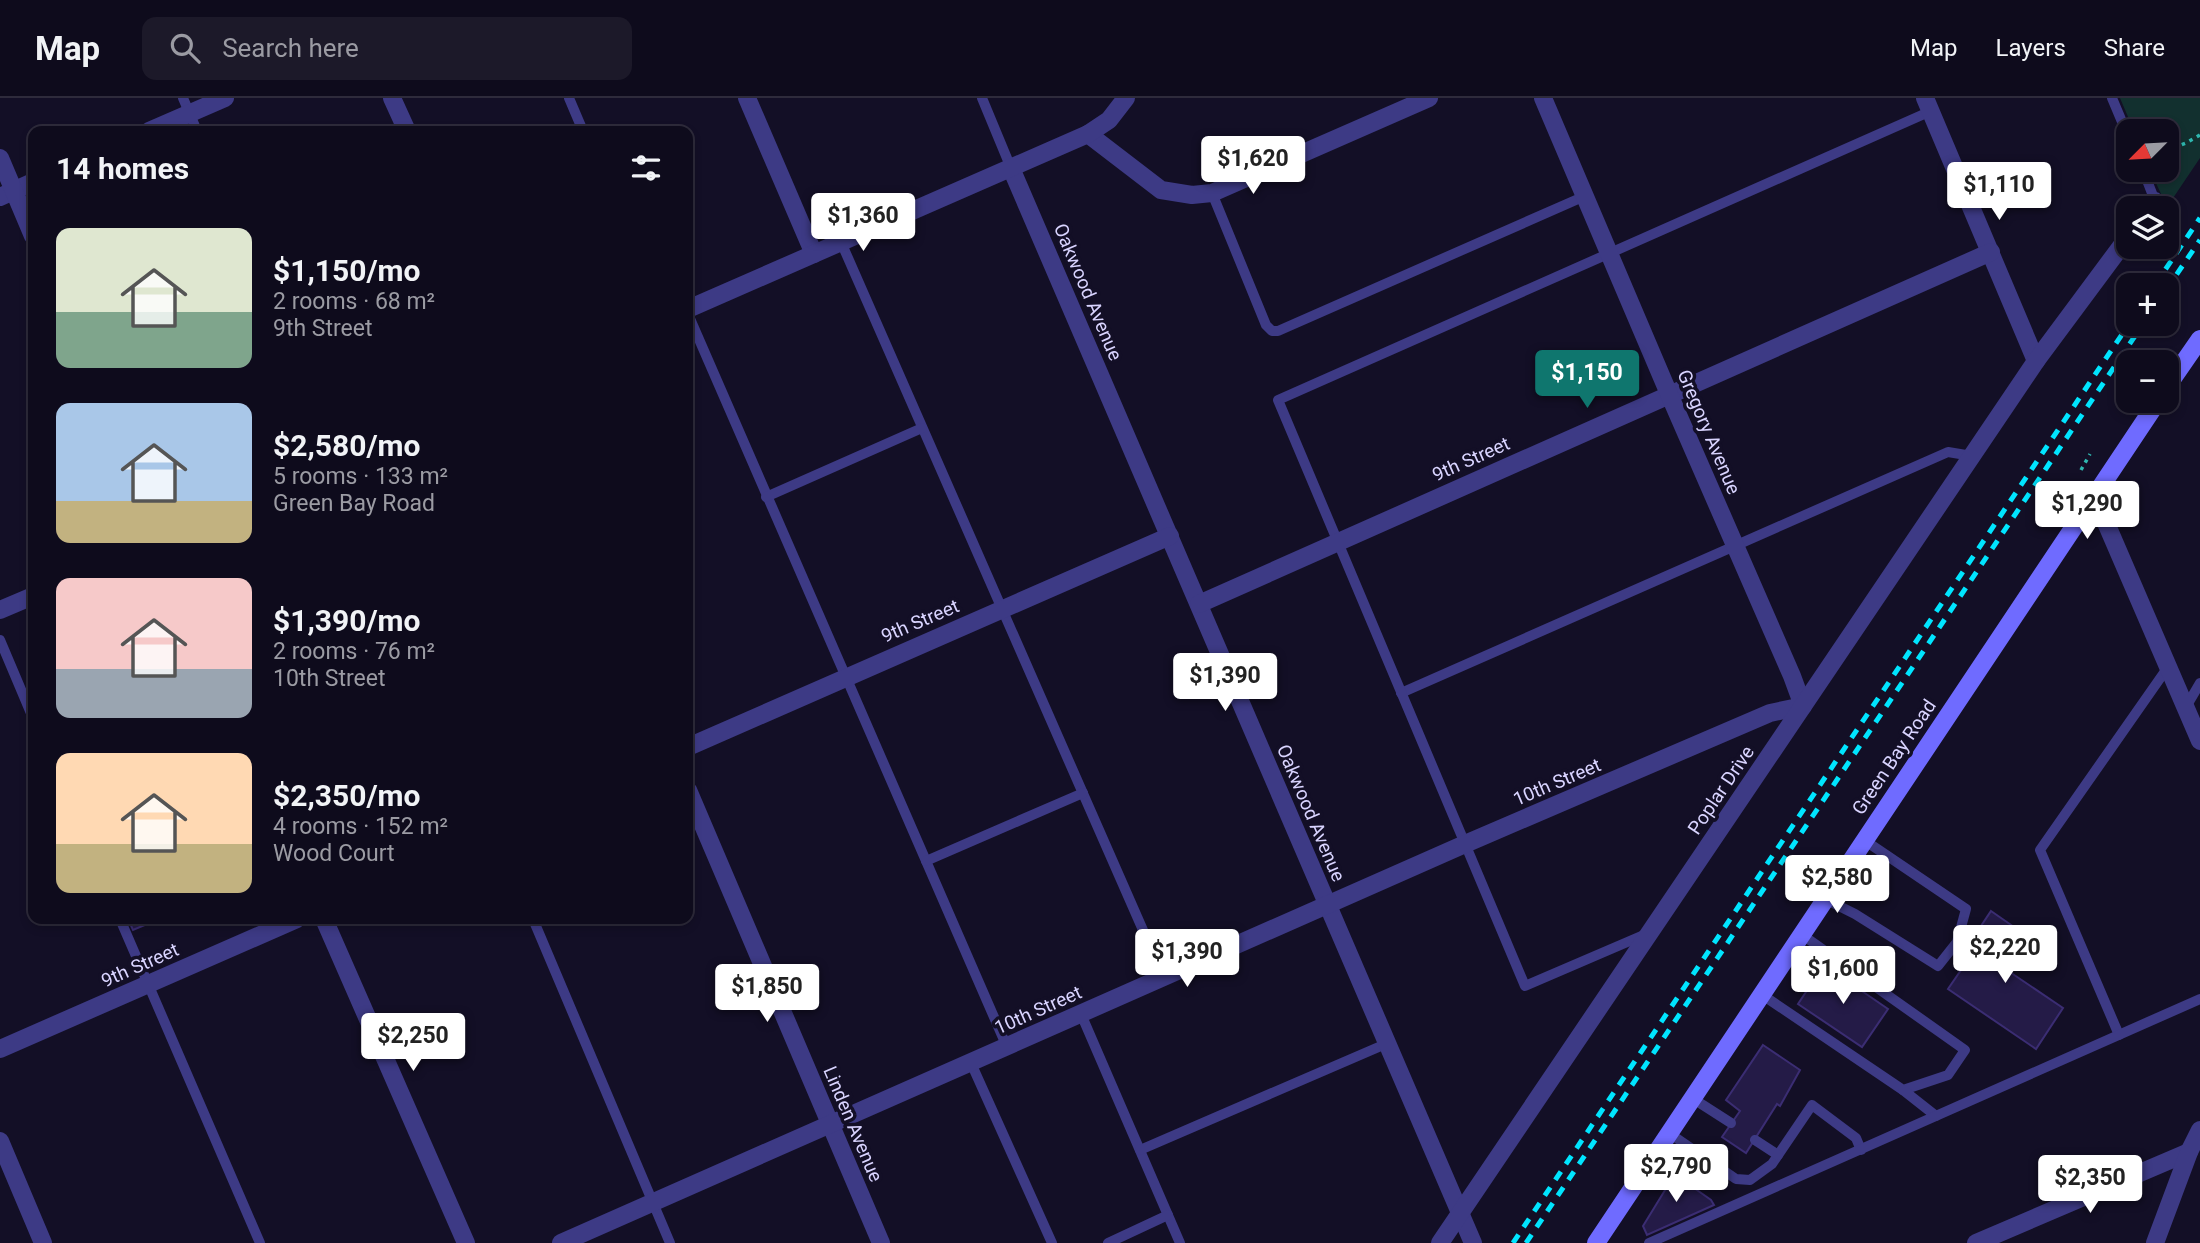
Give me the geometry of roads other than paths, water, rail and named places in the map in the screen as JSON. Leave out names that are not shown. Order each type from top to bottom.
[{"type":"main road","points":[[2179,369],[2200,339]]},
{"type":"main road","name":"Green Bay Road","points":[[1596,1243],[2150,413]]},
{"type":"street","points":[[157,126],[187,106],[225,98]]},
{"type":"street","points":[[392,98],[405,126]]},
{"type":"street","points":[[747,98],[814,254]]},
{"type":"street","points":[[693,309],[1088,134],[1109,120],[1126,98]]},
{"type":"street","points":[[1088,134],[1161,190],[1192,195],[1212,193],[1429,98]]},
{"type":"street","name":"Gregory Avenue","points":[[1543,98],[1793,676],[1803,706]]},
{"type":"street","points":[[1928,104],[2036,361]]},
{"type":"street","points":[[0,158],[7,194],[28,228]]},
{"type":"street","name":"Oakwood Avenue","points":[[1017,165],[1170,536],[1473,1243]]},
{"type":"street","points":[[7,194],[28,184]]},
{"type":"street","name":"9th Street","points":[[1199,604],[1991,252]]},
{"type":"street","name":"Poplar Drive","points":[[1440,1243],[2036,361],[2116,253]]},
{"type":"street","points":[[2094,495],[2200,741]]},
{"type":"street","name":"9th Street","points":[[693,745],[1170,536]]},
{"type":"street","points":[[0,610],[28,598]]},
{"type":"street","name":"10th Street","points":[[561,1243],[1465,844],[1770,713],[1803,706]]},
{"type":"street","name":"Linden Avenue","points":[[693,802],[881,1243]]},
{"type":"street","name":"9th Street","points":[[0,1049],[287,924]]},
{"type":"street","points":[[326,924],[466,1243]]},
{"type":"street","points":[[2155,1243],[2200,1130]]},
{"type":"street","points":[[0,1141],[43,1243]]},
{"type":"street","points":[[1976,1243],[2189,1152]]},
{"type":"lane","points":[[569,98],[581,126]]},
{"type":"lane","points":[[982,98],[1017,165]]},
{"type":"lane","points":[[2112,98],[2121,119]]},
{"type":"lane","points":[[1651,932],[1525,986],[1278,400],[1610,253],[1928,104]]},
{"type":"lane","points":[[187,106],[195,126]]},
{"type":"lane","points":[[1212,193],[1266,325],[1272,331],[1278,331],[1585,196]]},
{"type":"lane","points":[[841,242],[1164,978]]},
{"type":"lane","points":[[693,323],[766,497],[1007,1047]]},
{"type":"lane","points":[[766,497],[922,428]]},
{"type":"lane","points":[[1401,693],[1948,452],[1972,456]]},
{"type":"lane","points":[[0,640],[28,706]]},
{"type":"lane","points":[[2119,1035],[2040,850],[2168,667]]},
{"type":"lane","points":[[2186,707],[2200,682]]},
{"type":"lane","points":[[926,861],[1083,793]]},
{"type":"lane","points":[[1825,899],[1856,914],[1938,966],[1957,942],[1966,909],[1864,840]]},
{"type":"lane","points":[[122,924],[260,1243]]},
{"type":"lane","points":[[535,924],[670,1243]]},
{"type":"lane","points":[[1801,934],[1965,1050],[1948,1075],[1903,1090]]},
{"type":"lane","points":[[1762,994],[1903,1090],[1936,1116]]},
{"type":"lane","points":[[1649,1243],[2200,999]]},
{"type":"lane","points":[[1081,1014],[1180,1243]]},
{"type":"lane","points":[[1140,1150],[1388,1043]]},
{"type":"lane","points":[[971,1063],[1052,1243]]},
{"type":"lane","points":[[1692,1098],[1731,1124]]},
{"type":"lane","points":[[1669,1133],[1736,1179],[1750,1180],[1772,1164],[1812,1105],[1856,1138],[1861,1150]]},
{"type":"lane","points":[[1755,1140],[1778,1155]]},
{"type":"lane","points":[[1108,1243],[1168,1215]]},
{"type":"railway","points":[[2163,273],[2200,218]]},
{"type":"railway","points":[[2178,273],[2200,240]]},
{"type":"railway","points":[[1513,1243],[2121,336]]},
{"type":"railway","points":[[1526,1243],[2135,336]]}]
